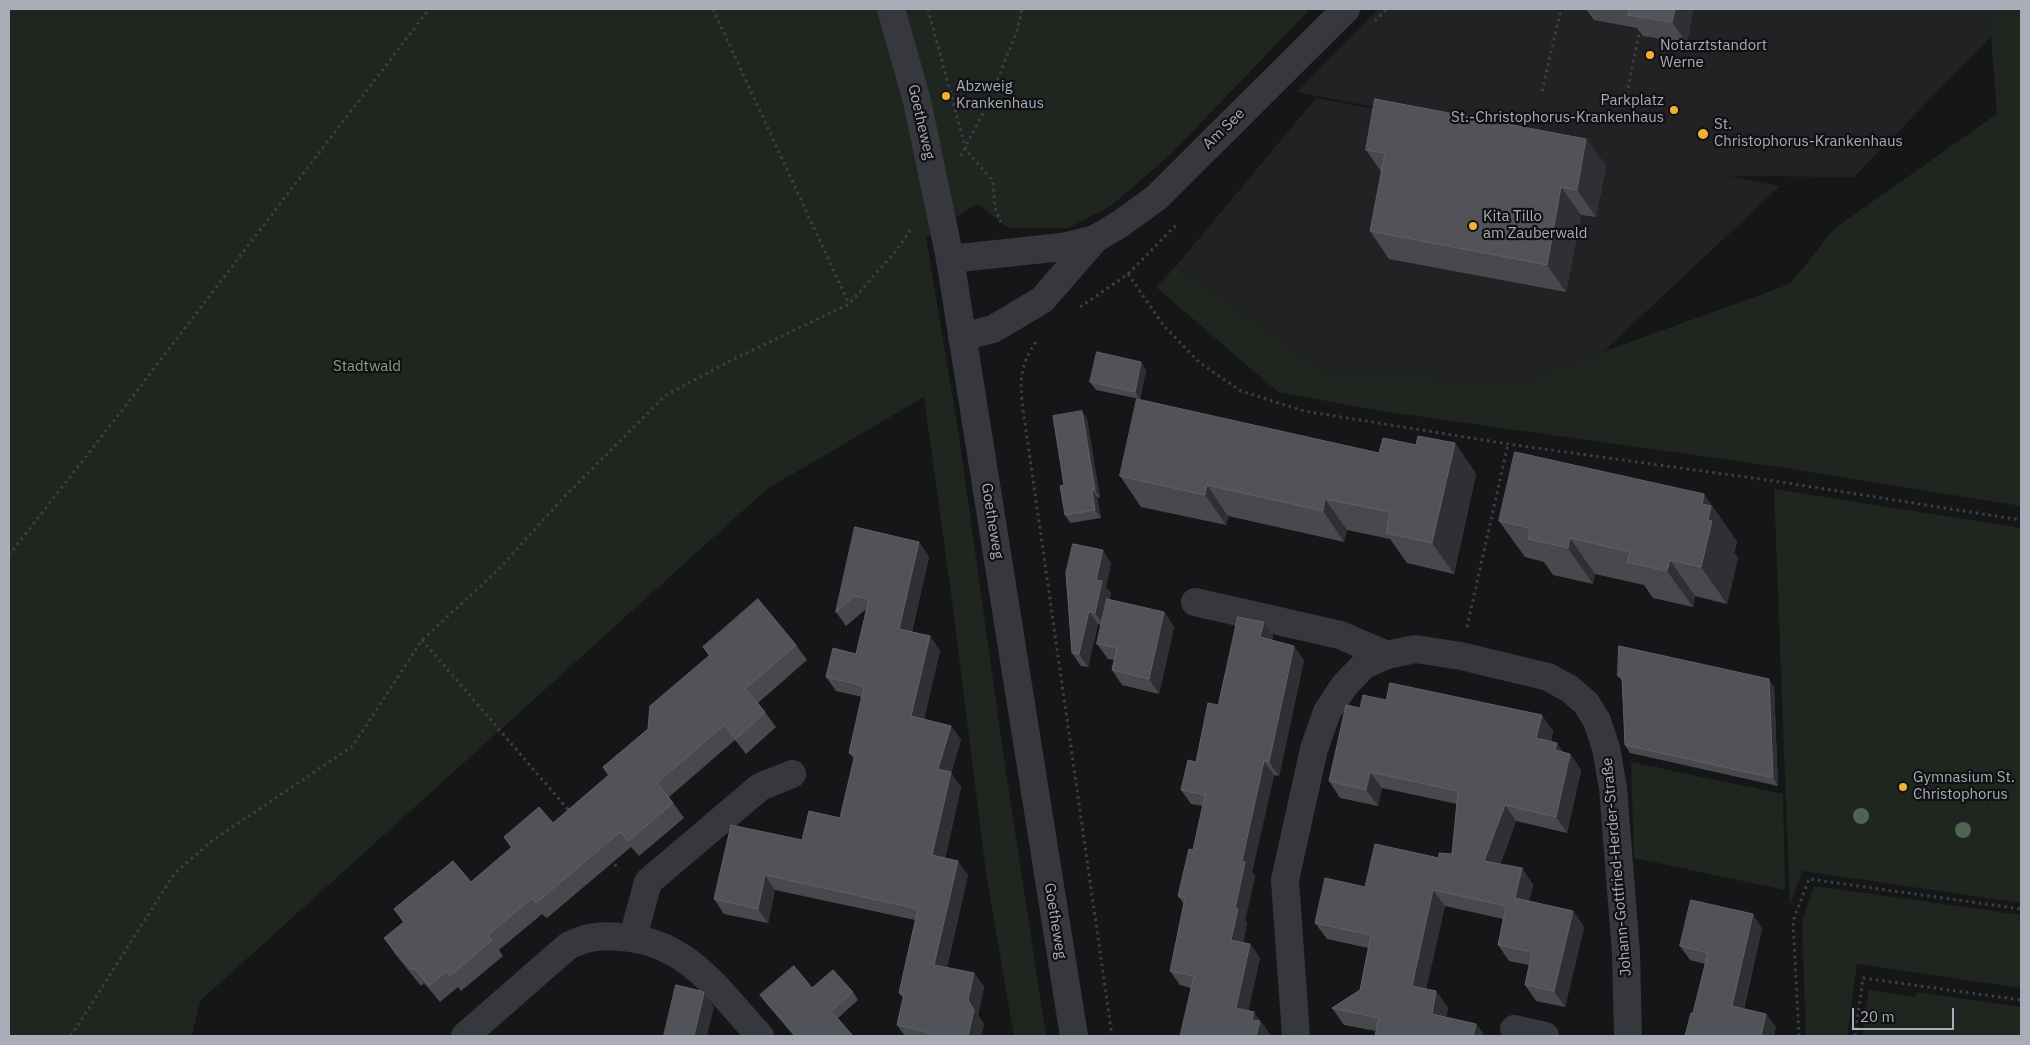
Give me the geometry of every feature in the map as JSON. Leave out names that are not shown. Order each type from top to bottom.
[{"type":"street","name":"Goetheweg","points":[[891,9],[917,101],[950,259],[1074,1036]]},
{"type":"street","name":"Am See","points":[[950,259],[1062,247],[1095,239],[1120,224],[1156,198],[1346,9]]},
{"type":"street","name":"Am See","points":[[962,337],[993,329],[1042,300],[1095,239]]},
{"type":"street","points":[[1195,602],[1340,634],[1387,655]]},
{"type":"street","name":"Johann-Gottfried-Herder-Straße","points":[[1296,1036],[1285,880],[1314,749],[1327,712],[1344,686],[1364,665],[1387,655],[1415,649],[1461,656],[1548,677],[1570,689],[1586,703],[1597,721],[1606,748],[1612,788],[1626,953],[1628,1036]]},
{"type":"street","points":[[633,937],[648,882],[760,786],[792,774]]},
{"type":"street","points":[[465,1036],[568,946],[582,938],[601,935],[633,937],[682,956],[699,969],[760,1036]]},
{"type":"street","points":[[1514,1029],[1545,1036]]},
{"type":"path","points":[[9,555],[429,9]]},
{"type":"path","points":[[713,9],[849,304]]},
{"type":"path","points":[[928,9],[966,150],[993,181],[995,208],[1012,252]]},
{"type":"path","points":[[71,1036],[174,874],[213,840],[353,746],[422,640],[498,570],[565,496],[666,395],[736,358],[849,304],[896,251],[966,150],[988,104],[1017,31],[1022,9]]},
{"type":"path","points":[[1542,91],[1560,9]]},
{"type":"path","points":[[1624,107],[1640,29]]},
{"type":"path","points":[[1128,274],[1170,332],[1200,363],[1241,391],[1313,413],[1508,444],[1774,481],[2021,520]]},
{"type":"path","points":[[1040,339],[1035,344],[1026,361],[1020,378],[1022,402],[1112,1036]]},
{"type":"path","points":[[1461,656],[1508,444]]},
{"type":"path","points":[[422,640],[577,820]]},
{"type":"path","points":[[609,858],[644,895]]},
{"type":"path","points":[[1799,1036],[1794,920],[1809,879],[2021,909]]},
{"type":"path","points":[[1854,1036],[1864,978],[2021,1000]]},
{"type":"shaded area","points":[[1378,9],[2018,9],[1854,177],[1730,176],[1780,186],[1603,352],[1520,382],[1323,371],[1176,266],[1316,98],[1594,150],[1297,92]]},
{"type":"green space","name":"Stadtwald","points":[[9,9],[1310,9],[1172,153],[1112,205],[1069,228],[1009,228],[977,204],[926,237],[958,429],[1003,752],[1046,1036],[1014,1036],[986,873],[953,608],[924,397],[767,489],[200,1001],[192,1036],[9,1036]]},
{"type":"green space","points":[[2015,9],[2021,9],[2021,506],[1772,466],[1381,411],[1278,392],[1156,287],[1176,266],[1323,371],[1520,382],[1790,284],[1835,228],[1997,114],[1990,22]]},
{"type":"green space","name":"Gymnasium St. Christophorus","points":[[1774,489],[2021,528],[2021,903],[1802,871],[1790,906]]},
{"type":"green space","points":[[1631,762],[1783,794],[1785,890],[1634,858]]},
{"type":"green space","points":[[1814,886],[2021,915],[2021,988],[1857,964],[1847,1036],[1806,1036],[1802,921]]},
{"type":"green space","points":[[1869,990],[1915,997],[1916,992],[2021,1007],[2021,1036],[1863,1036]]},
{"type":"building","points":[[1630,9],[1675,9],[1672,22],[1628,15]]},
{"type":"building","points":[[1375,99],[1586,139],[1577,190],[1561,187],[1547,265],[1370,231],[1385,153],[1366,150]]},
{"type":"building","points":[[1097,352],[1141,362],[1135,392],[1090,382]]},
{"type":"building","points":[[1137,399],[1379,453],[1383,438],[1416,445],[1418,436],[1455,443],[1432,543],[1386,533],[1390,512],[1325,499],[1323,511],[1207,485],[1205,495],[1120,476]]},
{"type":"building","points":[[1082,411],[1095,490],[1092,489],[1095,510],[1065,515],[1060,486],[1064,485],[1053,416]]},
{"type":"building","points":[[1515,452],[1704,494],[1702,504],[1711,506],[1708,520],[1712,521],[1701,567],[1670,560],[1667,571],[1627,562],[1630,552],[1570,538],[1568,548],[1528,539],[1530,528],[1499,521]]},
{"type":"building","points":[[855,527],[919,542],[899,629],[930,636],[911,716],[951,726],[938,769],[951,772],[932,855],[958,861],[934,965],[974,973],[968,1000],[974,1010],[968,1036],[930,1036],[930,1033],[897,1025],[904,994],[899,993],[918,909],[765,875],[758,909],[714,899],[731,825],[802,840],[809,811],[840,818],[855,754],[849,753],[864,686],[826,677],[833,648],[856,654],[869,599],[855,596],[836,612]]},
{"type":"building","points":[[1073,544],[1103,550],[1096,580],[1102,581],[1095,613],[1089,611],[1079,654],[1072,653],[1066,573]]},
{"type":"building","points":[[758,599],[796,645],[745,689],[765,712],[736,739],[724,725],[657,783],[673,803],[628,841],[620,832],[536,903],[532,898],[488,935],[492,940],[450,976],[447,971],[429,986],[414,968],[411,970],[384,938],[404,922],[394,909],[453,861],[471,882],[512,847],[504,837],[539,807],[553,823],[609,775],[603,767],[648,729],[650,706],[710,655],[703,647]]},
{"type":"building","points":[[1107,599],[1164,612],[1149,679],[1112,670],[1117,648],[1097,644]]},
{"type":"building","points":[[1238,617],[1264,622],[1260,637],[1294,646],[1269,762],[1264,761],[1242,861],[1245,862],[1235,909],[1238,909],[1231,940],[1250,944],[1236,1008],[1254,1012],[1252,1020],[1260,1021],[1256,1036],[1180,1036],[1194,976],[1170,971],[1185,898],[1178,896],[1189,849],[1193,850],[1205,795],[1181,790],[1188,760],[1196,762],[1208,703],[1218,705]]},
{"type":"building","points":[[1619,646],[1769,679],[1773,778],[1625,745],[1622,677],[1618,676]]},
{"type":"building","points":[[1390,683],[1542,715],[1536,738],[1557,743],[1555,750],[1570,754],[1556,817],[1505,805],[1484,861],[1522,868],[1515,898],[1573,911],[1554,991],[1525,985],[1532,952],[1498,945],[1506,906],[1433,890],[1412,986],[1436,991],[1432,1014],[1476,1024],[1473,1036],[1375,1036],[1379,1018],[1332,1008],[1360,990],[1371,935],[1315,923],[1325,878],[1365,887],[1375,844],[1439,858],[1439,853],[1452,854],[1458,791],[1370,772],[1366,790],[1329,781],[1346,705],[1360,708],[1363,695],[1386,700]]},
{"type":"building","points":[[1691,900],[1753,914],[1732,1006],[1766,1014],[1761,1036],[1685,1036],[1691,1013],[1693,1013],[1708,953],[1680,946]]},
{"type":"building","points":[[794,966],[812,988],[833,970],[853,992],[831,1011],[852,1035],[796,1036],[760,995]]},
{"type":"building","points":[[676,985],[704,993],[694,1036],[664,1036]]},
{"type":"place","name":"Notarztstandort Werne","points":[[1650,55]]},
{"type":"place","name":"Abzweig Krankenhaus","points":[[946,96]]},
{"type":"place","name":"Parkplatz St.-Christophorus-Krankenhaus","points":[[1674,110]]},
{"type":"place","name":"St. Christophorus-Krankenhaus","points":[[1703,134]]},
{"type":"place","name":"Kita Tillo am Zauberwald","points":[[1473,226]]},
{"type":"place","name":"Gymnasium St. Christophorus","points":[[1903,787]]}]
